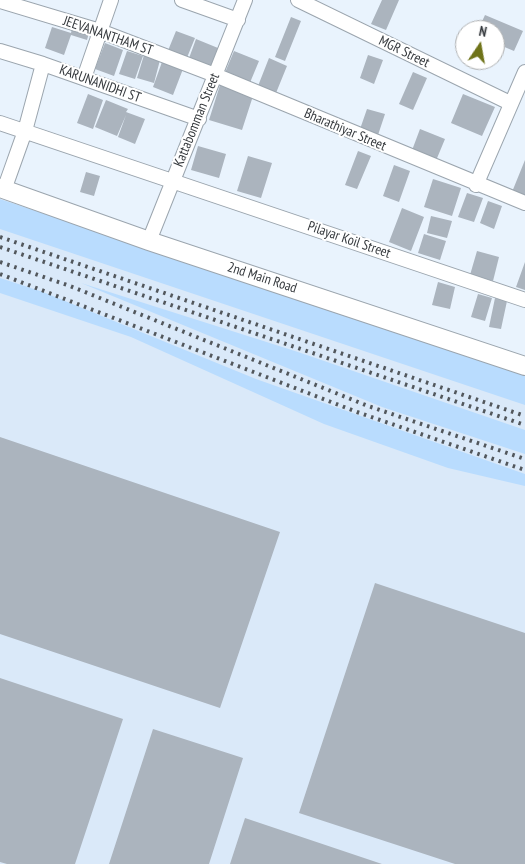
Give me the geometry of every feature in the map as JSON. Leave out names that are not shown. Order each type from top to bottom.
[{"type":"street","points":[[84,78],[111,0]]},
{"type":"street","points":[[182,0],[238,20]]},
{"type":"street","name":"Kattabomman Street","points":[[150,241],[172,180],[245,0]]},
{"type":"street","name":"MGR Street","points":[[298,0],[510,103]]},
{"type":"street","name":"JEEVANANTHAM ST","points":[[0,1],[100,31],[215,75]]},
{"type":"street","name":"KARUNANIDHI ST","points":[[0,51],[84,78],[198,119]]},
{"type":"street","points":[[2,189],[25,131],[43,64]]},
{"type":"street","points":[[476,184],[525,72]]},
{"type":"street","name":"Bharathiyar Street","points":[[215,75],[525,203]]},
{"type":"street","name":"Pilayar Koil Street","points":[[0,123],[525,300]]},
{"type":"street","name":"2nd Main Road","points":[[2,189],[150,241],[525,366]]},
{"type":"shaded area","points":[[0,199],[525,373],[525,405],[0,229]]},
{"type":"shaded area","points":[[0,203],[525,384],[525,864],[0,864]]},
{"type":"shaded area","points":[[0,278],[43,292],[256,379],[525,474],[525,486],[448,468],[324,424],[131,337],[0,293]]},
{"type":"shaded area","points":[[81,283],[298,352],[525,430],[525,454],[382,407]]},
{"type":"building","points":[[382,0],[399,0],[386,30],[371,24]]},
{"type":"building","points":[[485,15],[497,20],[483,20]]},
{"type":"building","points":[[291,17],[301,21],[285,61],[275,57]]},
{"type":"building","points":[[505,23],[523,31],[514,51],[505,47]]},
{"type":"building","points":[[52,27],[71,33],[72,28],[89,33],[87,40],[71,35],[64,55],[45,48]]},
{"type":"building","points":[[176,31],[195,38],[186,60],[167,53]]},
{"type":"building","points":[[196,39],[218,48],[210,69],[188,61]]},
{"type":"building","points":[[105,43],[123,50],[114,76],[95,69]]},
{"type":"building","points":[[127,51],[143,56],[135,79],[119,74]]},
{"type":"building","points":[[234,51],[259,61],[249,85],[224,75]]},
{"type":"building","points":[[144,55],[160,60],[154,83],[137,78]]},
{"type":"building","points":[[368,55],[383,60],[374,84],[360,78]]},
{"type":"building","points":[[269,58],[287,66],[276,93],[258,86]]},
{"type":"building","points":[[162,62],[183,69],[173,95],[153,87]]},
{"type":"building","points":[[413,72],[427,78],[413,110],[399,104]]},
{"type":"building","points":[[220,85],[253,96],[242,130],[209,120]]},
{"type":"building","points":[[88,94],[103,100],[93,129],[77,123]]},
{"type":"building","points":[[463,94],[495,107],[482,136],[451,123]]},
{"type":"building","points":[[106,100],[128,109],[126,112],[145,119],[135,144],[118,137],[126,115],[117,136],[95,127]]},
{"type":"building","points":[[367,109],[385,114],[377,138],[359,132]]},
{"type":"building","points":[[420,129],[445,139],[435,163],[411,153]]},
{"type":"building","points":[[198,146],[226,154],[219,178],[191,170]]},
{"type":"building","points":[[358,151],[371,156],[357,189],[345,185]]},
{"type":"building","points":[[248,156],[272,163],[261,198],[237,191]]},
{"type":"building","points":[[525,160],[525,197],[512,192]]},
{"type":"building","points":[[394,165],[410,171],[399,202],[383,196]]},
{"type":"building","points":[[86,172],[100,176],[94,196],[80,192]]},
{"type":"building","points":[[433,179],[461,188],[452,216],[424,207]]},
{"type":"building","points":[[467,193],[483,198],[474,222],[458,217]]},
{"type":"building","points":[[488,201],[502,206],[494,229],[480,223]]},
{"type":"building","points":[[402,208],[424,217],[411,251],[389,242]]},
{"type":"building","points":[[431,216],[452,221],[447,238],[427,233]]},
{"type":"building","points":[[424,234],[446,241],[440,260],[418,253]]},
{"type":"building","points":[[477,251],[499,257],[493,281],[470,275]]},
{"type":"building","points":[[525,262],[525,290],[516,287]]},
{"type":"building","points":[[438,282],[455,287],[450,309],[432,305]]},
{"type":"building","points":[[478,294],[492,298],[485,321],[471,317]]},
{"type":"building","points":[[495,298],[507,301],[501,329],[489,327]]},
{"type":"building","points":[[0,437],[280,532],[220,708],[0,634]]},
{"type":"building","points":[[375,583],[525,633],[525,864],[455,864],[299,813]]},
{"type":"building","points":[[0,678],[123,719],[75,864],[7,864],[0,862]]},
{"type":"building","points":[[153,729],[243,758],[209,864],[109,864]]},
{"type":"building","points":[[245,818],[382,864],[230,864]]},
{"type":"railway","points":[[0,237],[525,416]]},
{"type":"railway","points":[[0,247],[525,425]]},
{"type":"railway","points":[[0,262],[70,286],[368,406],[525,459]]},
{"type":"railway","points":[[0,274],[357,412],[525,470]]}]
